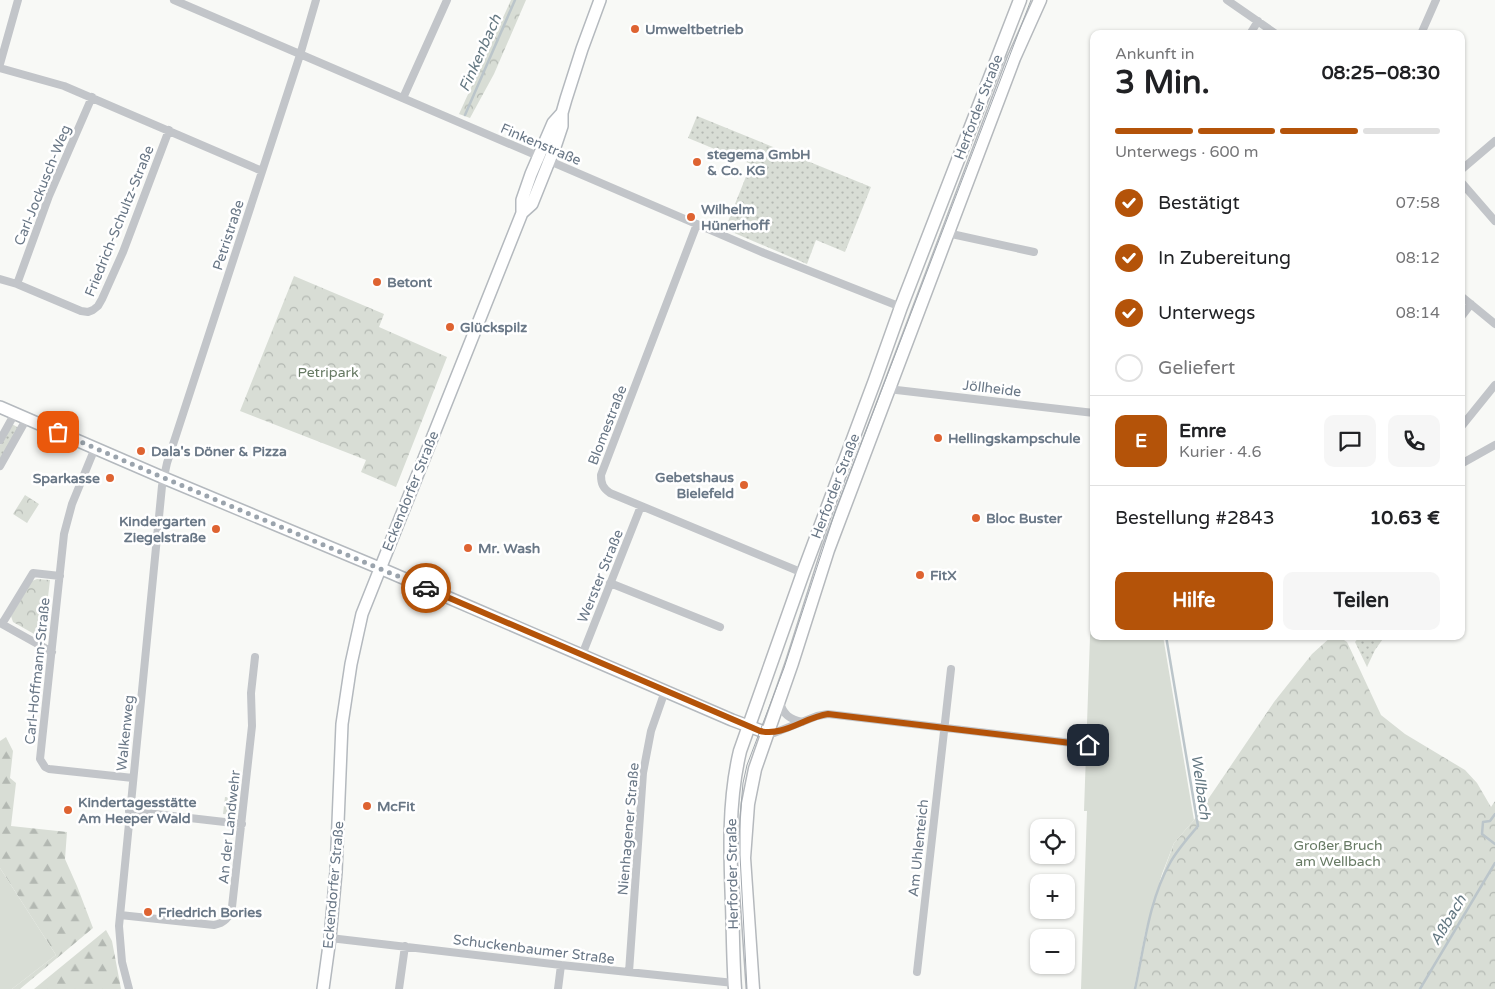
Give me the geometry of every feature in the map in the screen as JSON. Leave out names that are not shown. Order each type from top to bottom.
[{"type":"main road","name":"Herforder Straße","points":[[734,986],[730,864],[731,814],[736,765],[803,573],[876,380],[901,308],[1020,0]]},
{"type":"main road","name":"Herforder Straße","points":[[753,989],[744,858],[751,786],[828,550],[1012,65],[1040,0]]},
{"type":"main road","points":[[901,308],[913,310],[921,302]]},
{"type":"street","points":[[0,64],[18,0]]},
{"type":"street","name":"Finkenstraße","points":[[174,0],[697,224],[841,285],[901,308]]},
{"type":"street","name":"Petristraße","points":[[164,478],[167,463],[300,55],[316,0]]},
{"type":"street","points":[[403,98],[448,0]]},
{"type":"street","name":"Eckendorfer Straße","points":[[323,989],[336,872],[342,724],[362,614],[522,212],[532,204],[544,159],[562,126],[562,113],[600,0]]},
{"type":"street","points":[[1227,0],[1270,30]]},
{"type":"street","points":[[1423,30],[1436,0]]},
{"type":"street","points":[[1252,30],[1258,21]]},
{"type":"street","points":[[0,68],[64,86],[92,97],[262,171]]},
{"type":"street","name":"Carl-Jockusch-Weg","points":[[17,284],[49,196],[92,97]]},
{"type":"street","name":"Friedrich-Schultz-Straße","points":[[0,279],[17,284],[81,312],[88,312],[98,306],[123,252],[169,130]]},
{"type":"street","points":[[1465,167],[1495,141]]},
{"type":"street","points":[[1465,187],[1495,221]]},
{"type":"street","name":"Blomestraße","points":[[697,224],[601,475],[601,482],[604,489],[610,494],[803,573]]},
{"type":"street","points":[[948,233],[1034,252]]},
{"type":"street","points":[[1465,299],[1495,324]]},
{"type":"street","points":[[1465,312],[1471,304]]},
{"type":"street","points":[[1465,422],[1495,385]]},
{"type":"street","name":"Jöllheide","points":[[888,389],[1090,412]]},
{"type":"street","points":[[0,407],[748,727],[767,733],[774,733],[817,716],[828,714],[1088,745]]},
{"type":"street","points":[[0,440],[15,414]]},
{"type":"street","points":[[1465,415],[1469,418]]},
{"type":"street","points":[[0,466],[27,418]]},
{"type":"street","points":[[1465,462],[1495,445]]},
{"type":"street","name":"Carl-Hoffmann-Straße","points":[[94,448],[72,504],[64,534],[40,759],[45,767],[56,770],[133,778]]},
{"type":"street","name":"Walkenweg","points":[[129,989],[122,962],[120,915],[164,478]]},
{"type":"street","name":"Werster Straße","points":[[582,655],[641,506]]},
{"type":"street","name":"Carl-Hoffmann-Straße","points":[[1,624],[33,573],[60,576]]},
{"type":"street","points":[[610,583],[720,627]]},
{"type":"street","points":[[1,624],[52,652]]},
{"type":"street","name":"An der Landwehr","points":[[120,915],[214,925],[226,919],[232,907],[242,824],[252,726],[252,693],[256,657]]},
{"type":"street","name":"Am Uhlenteich","points":[[917,972],[951,669]]},
{"type":"street","name":"Nienhagener Straße","points":[[629,972],[643,773],[651,731],[665,691]]},
{"type":"street","points":[[780,699],[786,716],[792,720],[802,722]]},
{"type":"street","points":[[129,811],[242,824]]},
{"type":"street","name":"Schuckenbaumer Straße","points":[[330,938],[629,972],[734,986]]},
{"type":"street","points":[[399,989],[405,946]]},
{"type":"street","points":[[558,989],[560,965]]},
{"type":"green space","points":[[511,0],[526,0],[494,74],[470,118],[459,114]]},
{"type":"green space","points":[[697,116],[871,187],[845,252],[816,240],[807,264],[725,229],[751,164],[688,138]]},
{"type":"green space","name":"Petripark","points":[[294,276],[384,314],[379,327],[447,357],[396,487],[361,472],[366,460],[240,411]]},
{"type":"green space","points":[[12,424],[19,428],[0,461],[0,445]]},
{"type":"green space","points":[[25,495],[39,504],[27,523],[13,514]]},
{"type":"green space","points":[[37,579],[50,580],[43,639],[13,622],[11,616],[32,581]]},
{"type":"green space","points":[[1090,636],[1090,640],[1164,640],[1194,820],[1174,843],[1162,874],[1145,933],[1134,989],[1081,989],[1087,811],[1084,811]]},
{"type":"green space","name":"Großer Bruch am Wellbach","points":[[1328,640],[1344,640],[1347,642],[1381,715],[1405,734],[1465,770],[1477,783],[1491,807],[1495,801],[1495,989],[1134,989],[1152,903],[1174,843],[1194,820],[1274,702],[1312,654]]},
{"type":"green space","points":[[1357,640],[1382,640],[1367,667],[1355,642]]},
{"type":"green space","points":[[6,737],[13,751],[10,778],[16,783],[11,826],[67,832],[65,859],[93,928],[20,989],[12,989],[56,955],[0,868],[0,741]]},
{"type":"green space","points":[[225,797],[237,798],[234,815],[223,814]]},
{"type":"green space","points":[[0,868],[56,955],[12,989],[0,989]]},
{"type":"green space","points":[[106,930],[112,941],[121,989],[34,989]]},
{"type":"waterway","name":"Finkenbach","points":[[465,115],[515,0]]},
{"type":"waterway","name":"Wellbach","points":[[1135,989],[1148,924],[1163,877],[1173,858],[1198,826],[1167,640]]},
{"type":"waterway","name":"Aßbach","points":[[1495,814],[1490,821],[1483,822],[1482,834],[1495,844]]},
{"type":"waterway","name":"Aßbach","points":[[1420,989],[1495,863]]},
{"type":"tram line","points":[[747,989],[740,855],[740,818],[743,783],[747,765],[784,668],[836,509],[1031,0]]},
{"type":"way so far","points":[[58,432],[426,588]]},
{"type":"place","name":"Umweltbetrieb","points":[[635,29]]},
{"type":"place","name":"stegema GmbH & Co. KG","points":[[697,162]]},
{"type":"place","name":"Wilhelm Hünerhoff","points":[[691,217]]},
{"type":"place","name":"Betont","points":[[377,282]]},
{"type":"place","name":"Glückspilz","points":[[450,327]]},
{"type":"place","name":"Hellingskampschule","points":[[938,438]]},
{"type":"place","name":"Dala's Döner & Pizza","points":[[141,451]]},
{"type":"place","name":"Sparkasse","points":[[110,478]]},
{"type":"place","name":"Gebetshaus Bielefeld","points":[[744,485]]},
{"type":"place","name":"Bloc Buster","points":[[976,518]]},
{"type":"place","name":"Kindergarten Ziegelstraße","points":[[216,529]]},
{"type":"place","name":"Mr. Wash","points":[[468,548]]},
{"type":"place","name":"FitX","points":[[920,575]]},
{"type":"place","name":"McFit","points":[[367,806]]},
{"type":"place","name":"Kindertagesstätte Am Heeper Wald","points":[[68,810]]},
{"type":"place","name":"Friedrich Bories","points":[[148,912]]},
{"type":"route","points":[[426,588],[732,720],[767,733],[774,733],[817,716],[828,714],[1088,745]]}]
